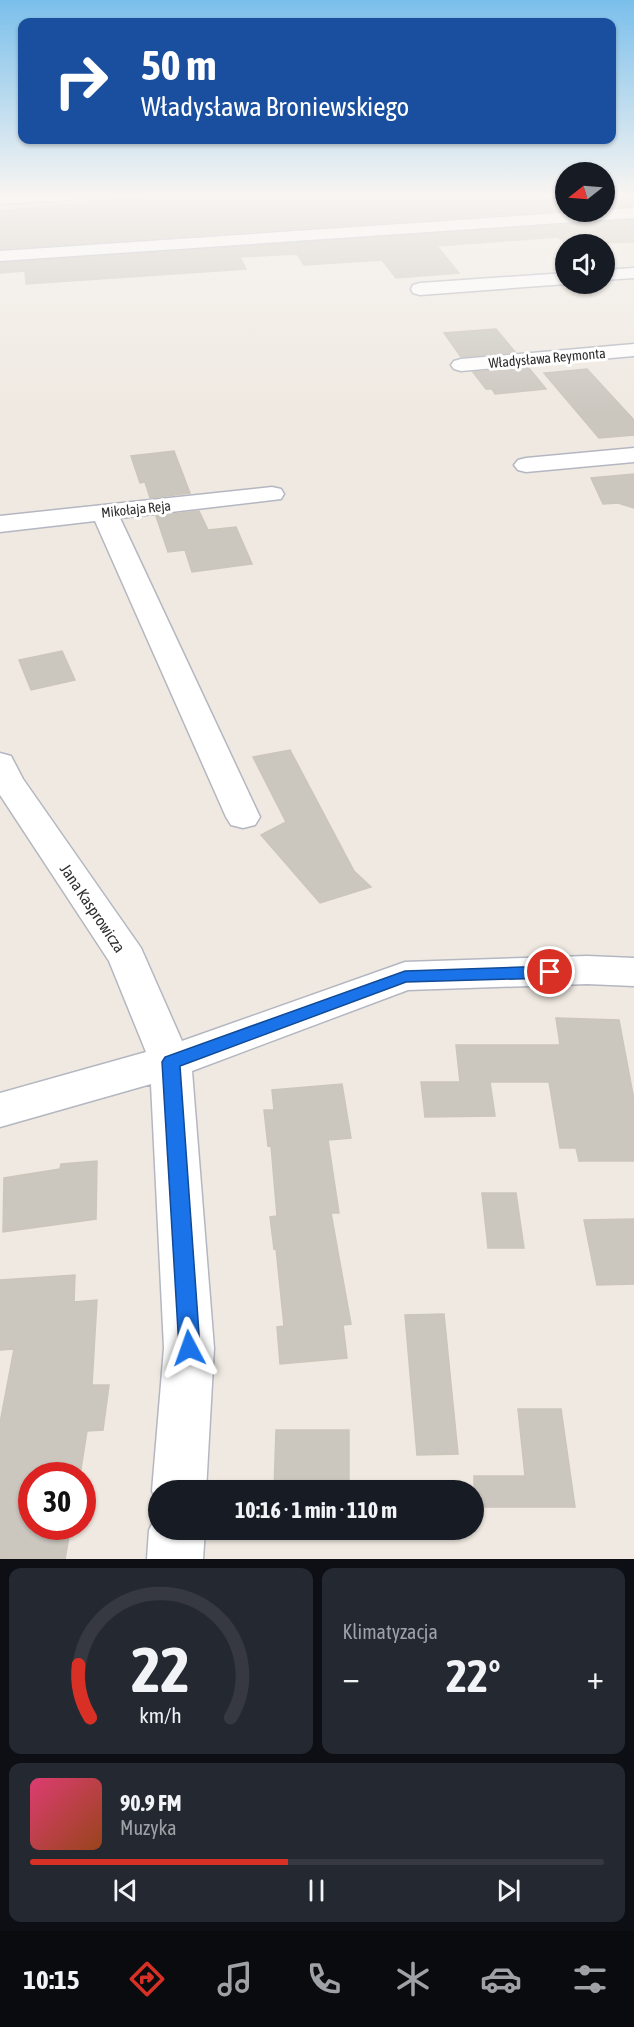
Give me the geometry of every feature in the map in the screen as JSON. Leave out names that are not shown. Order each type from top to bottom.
[{"type":"street","points":[[615,274],[634,273]]},
{"type":"street","points":[[420,289],[555,279]]},
{"type":"street","name":"Władysława Reymonta","points":[[461,365],[634,350]]},
{"type":"street","points":[[526,465],[634,455]]},
{"type":"street","name":"Mikołaja Reja","points":[[0,524],[272,494]]},
{"type":"street","points":[[104,512],[243,817]]},
{"type":"street","name":"Jana Kasprowicza","points":[[0,763],[7,780],[127,958],[171,1062],[189,1348],[180,1480]]},
{"type":"street","points":[[0,1110],[171,1062],[405,976],[586,970],[634,972]]},
{"type":"street","points":[[175,1559],[176,1540]]},
{"type":"building","points":[[0,268],[246,269],[26,284],[25,271],[0,273]]},
{"type":"building","points":[[388,268],[455,268],[459,273],[396,278]]},
{"type":"building","points":[[496,329],[515,352],[461,357],[444,333]]},
{"type":"building","points":[[528,367],[546,389],[495,394],[492,389],[486,389],[473,372]]},
{"type":"building","points":[[587,369],[634,420],[634,435],[599,438],[544,373]]},
{"type":"building","points":[[174,451],[190,493],[150,498],[145,482],[140,483],[131,456]]},
{"type":"building","points":[[634,474],[634,508],[618,503],[603,504],[591,478]]},
{"type":"building","points":[[199,511],[208,530],[236,527],[252,564],[192,572],[185,550],[168,552],[156,516]]},
{"type":"building","points":[[62,651],[75,680],[31,690],[19,660]]},
{"type":"building","points":[[290,750],[354,871],[371,887],[320,903],[261,835],[286,822],[253,757]]},
{"type":"building","points":[[556,1018],[619,1020],[634,1100],[634,1161],[579,1161],[576,1148],[560,1148],[549,1082],[490,1082],[495,1116],[425,1117],[421,1082],[460,1082],[456,1045],[560,1045]]},
{"type":"building","points":[[342,1084],[351,1138],[328,1140],[339,1213],[331,1213],[351,1324],[343,1325],[347,1358],[280,1364],[277,1327],[284,1326],[276,1248],[274,1249],[270,1217],[277,1216],[271,1145],[268,1146],[264,1110],[274,1110],[272,1090]]},
{"type":"building","points":[[97,1161],[96,1219],[3,1232],[4,1178],[60,1169],[61,1164]]},
{"type":"building","points":[[482,1193],[516,1193],[524,1248],[488,1248]]},
{"type":"building","points":[[634,1219],[634,1284],[597,1285],[584,1220]]},
{"type":"building","points":[[75,1275],[74,1302],[97,1300],[92,1385],[109,1385],[103,1430],[87,1431],[82,1462],[18,1462],[18,1540],[68,1540],[65,1559],[0,1559],[0,1423],[14,1349],[0,1350],[0,1280]]},
{"type":"building","points":[[444,1314],[458,1454],[417,1455],[405,1315]]},
{"type":"building","points":[[518,1409],[561,1409],[575,1507],[484,1507],[484,1480],[474,1480],[474,1476],[525,1476]]},
{"type":"building","points":[[276,1430],[349,1430],[349,1480],[274,1480]]},
{"type":"route","points":[[189,1348],[171,1062],[405,976],[550,972]]}]
